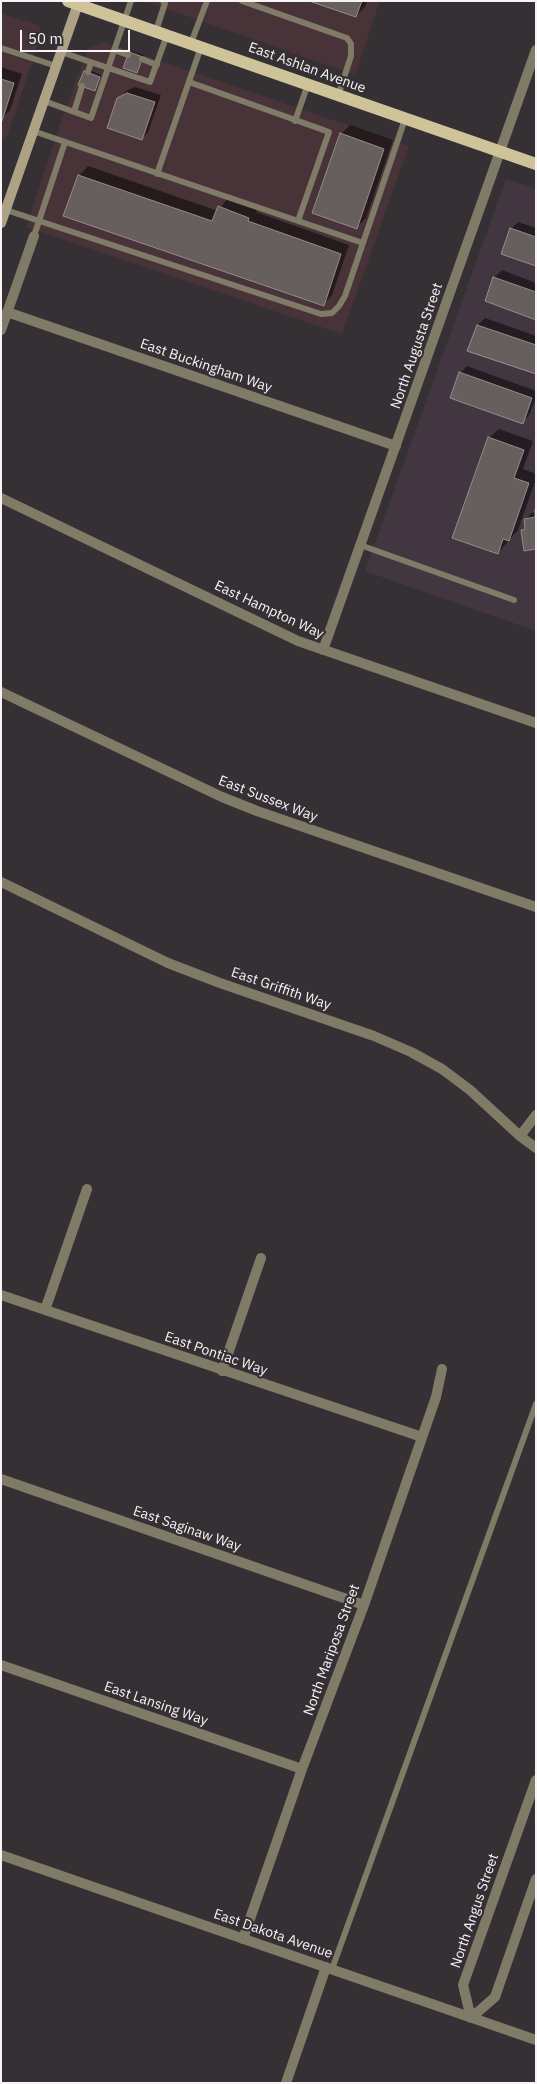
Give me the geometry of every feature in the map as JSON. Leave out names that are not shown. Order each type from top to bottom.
[{"type":"main road","name":"East Ashlan Avenue","points":[[75,2],[536,164]]},
{"type":"main road","points":[[1,223],[61,52],[75,2]]},
{"type":"street","name":"North Augusta Street","points":[[323,650],[536,50]]},
{"type":"street","points":[[1,330],[34,236]]},
{"type":"street","name":"East Buckingham Way","points":[[7,312],[396,446]]},
{"type":"street","name":"East Hampton Way","points":[[1,498],[289,637],[536,723]]},
{"type":"street","name":"East Sussex Way","points":[[1,692],[222,797],[257,811],[536,907]]},
{"type":"street","name":"East Griffith Way","points":[[1,882],[168,963],[374,1036],[411,1052],[442,1069],[470,1090],[520,1136],[536,1148]]},
{"type":"street","points":[[520,1136],[536,1115]]},
{"type":"street","points":[[45,1310],[87,1189]]},
{"type":"street","points":[[222,1371],[262,1258]]},
{"type":"street","name":"East Pontiac Way","points":[[1,1294],[222,1371],[422,1437]]},
{"type":"street","name":"North Mariposa Street","points":[[243,1939],[302,1769],[364,1605],[436,1397],[442,1369]]},
{"type":"street","name":"East Saginaw Way","points":[[1,1479],[364,1605]]},
{"type":"street","name":"East Lansing Way","points":[[1,1665],[302,1769]]},
{"type":"street","name":"North Angus Street","points":[[472,2018],[464,1985],[536,1780]]},
{"type":"street","name":"East Dakota Avenue","points":[[1,1855],[536,2040]]},
{"type":"street","points":[[472,2018],[494,1997],[536,1879]]},
{"type":"street","points":[[286,2083],[329,1968]]},
{"type":"lane","points":[[44,101],[91,118],[131,1]]},
{"type":"lane","points":[[61,52],[150,82],[157,65],[165,3],[163,1]]},
{"type":"lane","points":[[157,174],[189,82],[206,1]]},
{"type":"lane","points":[[242,1],[347,38],[351,44],[351,56],[338,96]]},
{"type":"lane","points":[[1,48],[56,66]]},
{"type":"lane","points":[[114,50],[128,55]]},
{"type":"lane","points":[[142,60],[157,65]]},
{"type":"lane","points":[[88,72],[91,62]]},
{"type":"lane","points":[[189,82],[329,132],[298,221]]},
{"type":"lane","points":[[296,121],[309,84]]},
{"type":"lane","points":[[74,112],[82,86]]},
{"type":"lane","points":[[6,210],[321,314],[332,313],[339,306],[363,243],[405,119]]},
{"type":"lane","points":[[33,131],[363,243]]},
{"type":"lane","points":[[34,236],[65,142]]},
{"type":"lane","points":[[360,545],[514,600]]},
{"type":"lane","points":[[329,1968],[536,1404]]},
{"type":"shaded area","points":[[144,1],[380,1],[355,75]]},
{"type":"shaded area","points":[[1,13],[35,24],[39,26],[42,32],[6,140],[1,138]]},
{"type":"shaded area","points":[[105,42],[409,146],[342,334],[26,227],[88,48]]},
{"type":"shaded area","points":[[506,179],[536,189],[536,631],[365,571]]},
{"type":"building","points":[[309,1],[362,1],[356,17]]},
{"type":"building","points":[[129,52],[143,57],[137,73],[123,68]]},
{"type":"building","points":[[84,71],[100,77],[95,91],[78,85]]},
{"type":"building","points":[[1,79],[14,83],[2,121],[1,121]]},
{"type":"building","points":[[127,93],[155,102],[142,140],[107,128],[117,98]]},
{"type":"building","points":[[340,133],[384,149],[357,229],[312,213]]},
{"type":"building","points":[[78,175],[212,221],[218,206],[249,218],[248,221],[341,254],[324,306],[63,216]]},
{"type":"building","points":[[510,228],[536,237],[536,266],[501,254]]},
{"type":"building","points":[[493,277],[536,292],[536,320],[485,301]]},
{"type":"building","points":[[477,325],[536,345],[536,374],[467,351]]},
{"type":"building","points":[[459,372],[532,398],[523,424],[450,398]]},
{"type":"building","points":[[488,437],[524,450],[514,478],[529,483],[509,541],[503,539],[498,554],[452,538]]},
{"type":"building","points":[[535,510],[536,549],[524,551],[521,530],[525,529],[524,519],[535,517]]}]
